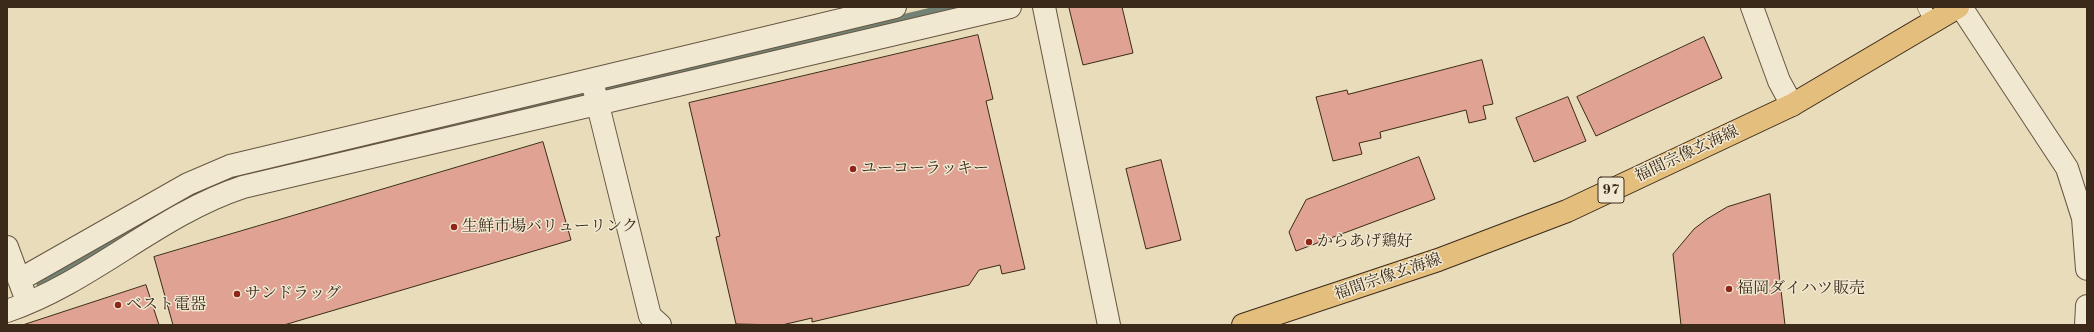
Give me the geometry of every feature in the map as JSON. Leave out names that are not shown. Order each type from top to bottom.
[{"type":"main road","name":"福間宗像玄海線","points":[[1243,325],[1438,260],[1567,211],[1792,105],[1928,15],[1960,7]]},
{"type":"street","points":[[19,280],[188,184],[210,173],[230,166],[591,78],[895,7]]},
{"type":"street","points":[[7,310],[27,304],[51,293],[172,219],[216,196],[243,187],[1010,7]]},
{"type":"street","points":[[1044,7],[1109,325]]},
{"type":"street","points":[[1752,7],[1779,81],[1792,105]]},
{"type":"street","points":[[1960,7],[2067,168],[2083,218],[2087,269]]},
{"type":"street","points":[[591,78],[650,316],[660,325]]},
{"type":"street","points":[[370,132],[375,156]]},
{"type":"street","points":[[7,247],[27,304]]},
{"type":"street","points":[[2086,325],[2087,306]]},
{"type":"building","points":[[1122,7],[1133,53],[1083,65],[1069,8]]},
{"type":"building","name":"ユーコーラッキー","points":[[978,35],[993,99],[986,101],[1025,269],[1002,274],[1000,265],[979,270],[969,285],[812,322],[812,318],[782,325],[736,324],[716,237],[720,236],[689,103]]},
{"type":"building","points":[[1704,37],[1722,78],[1596,136],[1577,97]]},
{"type":"building","points":[[1482,60],[1493,104],[1483,106],[1486,119],[1469,123],[1466,110],[1380,132],[1381,138],[1359,143],[1362,154],[1333,161],[1316,97],[1347,90],[1348,94]]},
{"type":"building","points":[[1568,97],[1586,141],[1534,162],[1516,118]]},
{"type":"building","points":[[543,142],[571,240],[284,325],[173,325],[154,257]]},
{"type":"building","points":[[1419,157],[1435,199],[1296,251],[1289,232],[1306,200]]},
{"type":"building","points":[[1161,160],[1181,240],[1146,249],[1126,169]]},
{"type":"building","name":"福岡ダイハツ販売","points":[[1770,194],[1785,325],[1681,325],[1673,254],[1694,229],[1707,219],[1727,207]]},
{"type":"building","name":"ベスト電器","points":[[146,285],[159,325],[23,325]]},
{"type":"waterway","points":[[610,89],[953,7]]},
{"type":"waterway","points":[[393,140],[579,96]]},
{"type":"waterway","points":[[275,168],[346,151]]},
{"type":"waterway","points":[[213,184],[249,174]]},
{"type":"waterway","points":[[41,284],[163,210]]},
{"type":"place","name":"ユーコーラッキー","points":[[853,169]]},
{"type":"place","name":"生鮮市場バリューリンク","points":[[454,227]]},
{"type":"place","name":"からあげ鶏好","points":[[1309,242]]},
{"type":"place","name":"福岡ダイハツ販売","points":[[1729,289]]},
{"type":"place","name":"サンドラッグ","points":[[237,294]]},
{"type":"place","name":"ベスト電器","points":[[118,305]]}]
